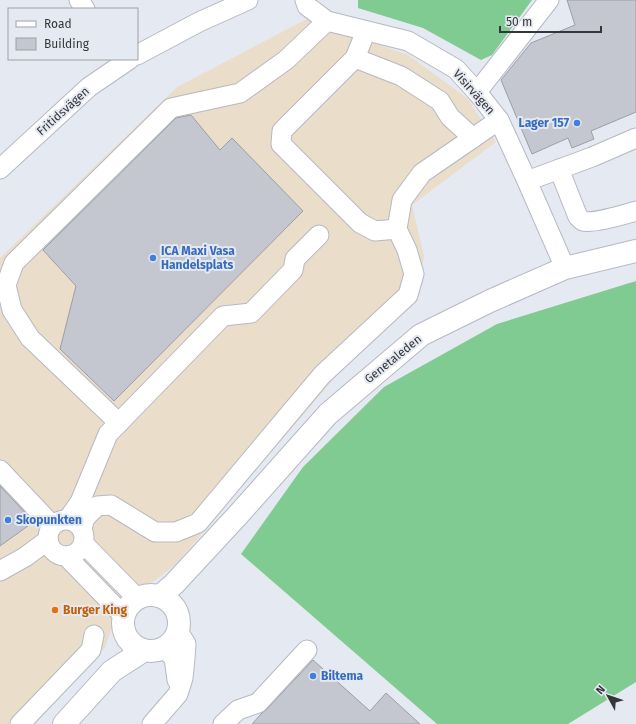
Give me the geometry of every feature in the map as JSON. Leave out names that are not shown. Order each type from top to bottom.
[{"type":"main road","name":"Genetaleden","points":[[64,724],[112,671],[172,641],[171,612],[185,594],[238,515],[328,414],[421,335],[490,301],[565,268],[636,251]]},
{"type":"main road","points":[[137,598],[148,595],[171,612]]},
{"type":"main road","name":"Genetaleden","points":[[112,671],[129,605],[137,598]]},
{"type":"main road","points":[[124,625],[132,645],[154,649]]},
{"type":"street","name":"Fritidsvägen","points":[[138,53],[199,22],[248,0]]},
{"type":"street","name":"Visirvägen","points":[[305,0],[307,6],[327,22],[408,41],[456,69],[477,92],[499,120],[565,268]]},
{"type":"street","points":[[477,92],[549,0]]},
{"type":"street","points":[[119,423],[30,338],[12,310],[6,285],[14,263],[171,108],[240,93],[286,60],[327,22]]},
{"type":"street","points":[[366,31],[355,58],[282,131],[281,144],[360,223],[375,231],[397,229]]},
{"type":"street","points":[[355,58],[401,76],[440,101],[450,117],[473,138]]},
{"type":"street","name":"Fritidsvägen","points":[[0,169],[89,87],[126,60]]},
{"type":"street","points":[[0,572],[25,557],[65,538],[97,506],[111,505],[155,532],[176,532],[198,523],[322,375],[408,295],[414,274],[407,250],[397,229],[402,200],[422,173],[499,120]]},
{"type":"street","points":[[527,182],[636,138]]},
{"type":"street","points":[[559,169],[578,216],[584,221],[592,221],[636,211]]},
{"type":"street","points":[[65,538],[108,434],[223,316],[251,313],[293,270],[295,259],[319,235]]},
{"type":"street","points":[[0,470],[65,538],[137,598]]},
{"type":"street","points":[[65,538],[124,625]]},
{"type":"street","points":[[152,724],[178,694],[183,678],[186,658],[186,644],[171,612]]},
{"type":"street","points":[[20,724],[91,650],[94,635]]},
{"type":"street","points":[[154,649],[174,658],[178,694]]},
{"type":"street","points":[[223,724],[238,710],[258,703],[307,650]]},
{"type":"shaded area","points":[[307,19],[408,55],[467,98],[496,142],[412,205],[424,256],[417,301],[337,375],[176,564],[157,579],[122,597],[105,648],[35,724],[0,724],[0,258],[177,87]]},
{"type":"green space","points":[[358,0],[532,0],[492,55],[481,60],[423,28],[358,8]]},
{"type":"green space","points":[[636,281],[636,682],[568,724],[437,724],[241,554],[303,467],[384,387],[497,324]]},
{"type":"building","points":[[567,0],[636,0],[636,112],[591,131],[594,139],[572,148],[568,138],[532,154],[501,80],[531,43],[575,25]]},
{"type":"building","name":"ICA Maxi Vasa Handelsplats","points":[[191,115],[220,150],[232,138],[303,211],[114,401],[60,349],[76,286],[43,250],[176,118]]},
{"type":"building","points":[[0,486],[32,520],[32,523],[0,546]]},
{"type":"building","name":"Biltema","points":[[313,660],[370,711],[386,693],[420,724],[252,724]]},
{"type":"place","name":"Lager 157","points":[[577,123]]},
{"type":"place","name":"ICA Maxi Vasa Handelsplats","points":[[153,258]]},
{"type":"place","name":"Skopunkten","points":[[8,520]]},
{"type":"place","name":"Burger King","points":[[55,610]]},
{"type":"place","name":"Biltema","points":[[313,676]]}]
